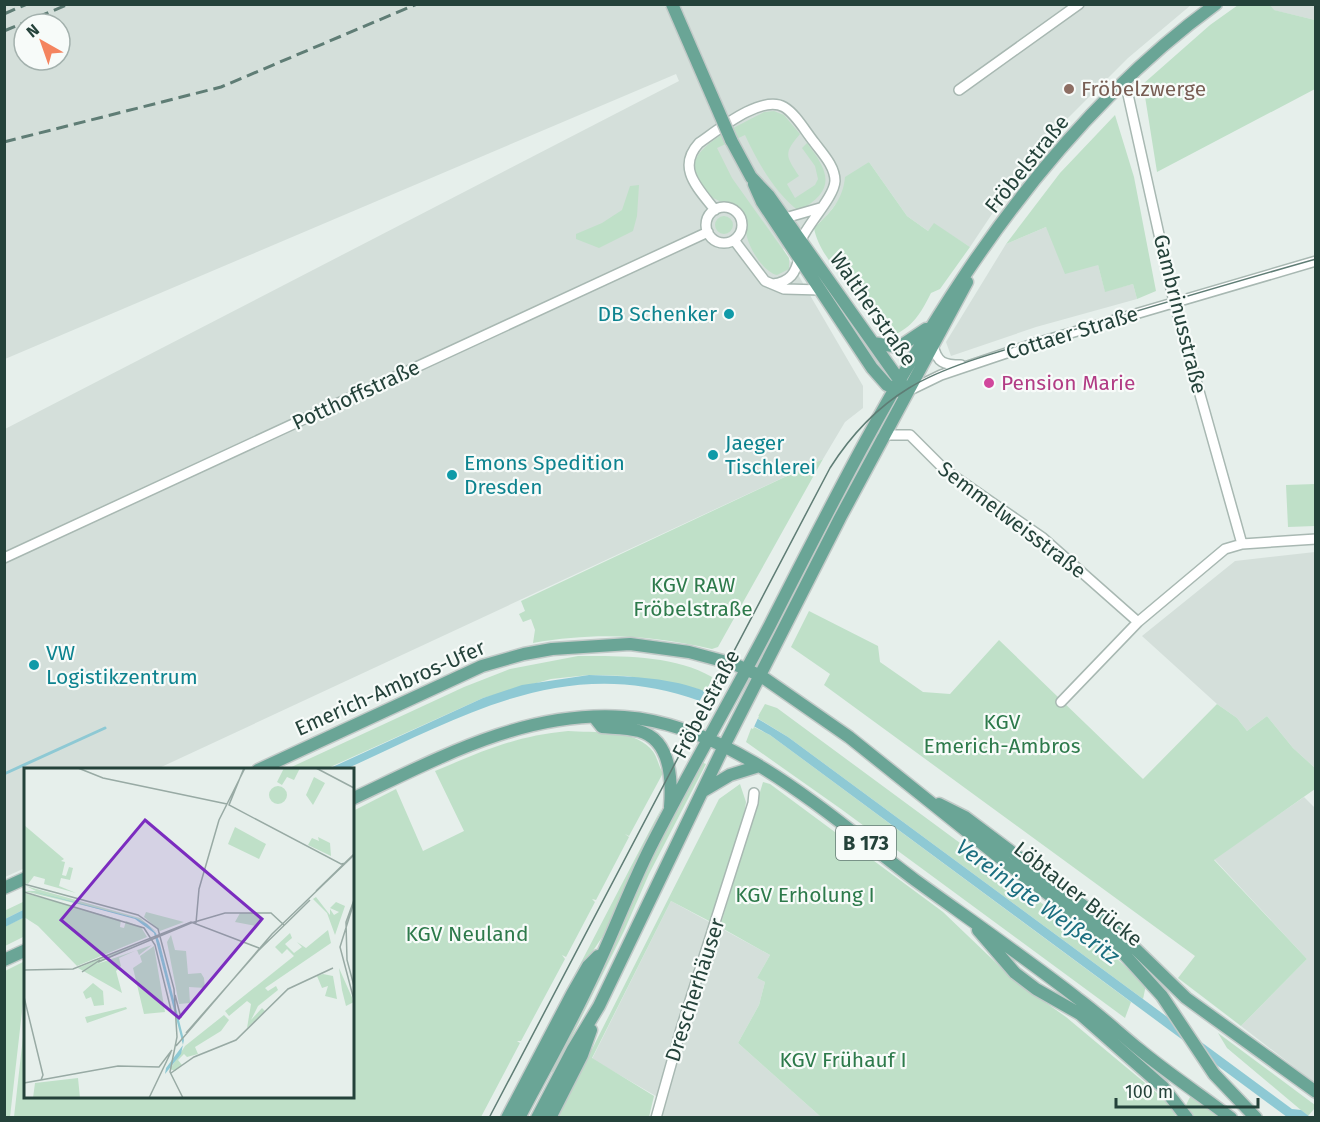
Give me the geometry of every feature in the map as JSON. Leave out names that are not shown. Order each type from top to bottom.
[{"type":"main road","name":"Waltherstraße","points":[[672,4],[731,141],[762,202],[876,374],[908,392]]},
{"type":"main road","name":"Fröbelstraße","points":[[519,1118],[588,988],[635,879],[669,812],[896,385],[935,320],[1043,171],[1125,81],[1215,4]]},
{"type":"main road","name":"Waltherstraße","points":[[751,177],[785,218],[873,343],[896,385]]},
{"type":"main road","name":"Fröbelstraße","points":[[537,1118],[599,1006],[702,791],[883,435],[980,257]]},
{"type":"main road","points":[[873,343],[899,347],[914,339],[935,320]]},
{"type":"main road","name":"Emerich-Ambros-Ufer","points":[[262,768],[482,666],[524,654],[630,644],[689,652],[760,676],[849,737],[927,800]]},
{"type":"main road","points":[[594,717],[602,727],[641,731],[657,744],[664,754],[670,773],[669,812]]},
{"type":"main road","points":[[354,797],[504,731],[531,724],[594,717],[649,720],[712,733],[727,741],[759,766]]},
{"type":"main road","points":[[702,791],[730,775],[759,766]]},
{"type":"main road","name":"B 173","points":[[759,766],[1079,999],[1156,1062],[1231,1118]]},
{"type":"main road","points":[[927,800],[965,817],[1095,914],[1133,945],[1179,993],[1316,1092]]},
{"type":"main road","name":"Löbtauer Brücke","points":[[927,800],[1129,957],[1162,996],[1214,1074],[1256,1118]]},
{"type":"main road","points":[[4,888],[24,879]]},
{"type":"main road","points":[[972,921],[991,947],[1016,973],[1036,989],[1080,1014],[1163,1087],[1187,1118]]},
{"type":"main road","points":[[507,1118],[588,966],[605,949]]},
{"type":"main road","points":[[4,960],[24,951]]},
{"type":"main road","points":[[550,1118],[582,1055],[599,1006]]},
{"type":"street","points":[[958,90],[1079,4]]},
{"type":"street","name":"Gambrinusstraße","points":[[1125,81],[1174,302],[1242,544]]},
{"type":"street","points":[[715,210],[688,173],[689,156],[699,143],[752,110],[769,103],[785,107],[829,163],[835,182],[827,201],[807,225],[801,240]]},
{"type":"street","points":[[726,207],[732,209],[741,218],[741,230],[734,240],[722,243],[711,237],[708,232],[707,219],[715,210],[726,207]]},
{"type":"street","points":[[785,218],[820,208]]},
{"type":"street","name":"Potthoffstraße","points":[[4,558],[708,232]]},
{"type":"street","points":[[734,240],[758,274],[772,284],[784,289],[821,290]]},
{"type":"street","points":[[772,284],[780,283],[794,274],[799,257]]},
{"type":"street","name":"Cottaer Straße","points":[[908,392],[967,366],[1316,261]]},
{"type":"street","name":"Cottaer Straße","points":[[933,345],[939,361],[945,365],[967,366]]},
{"type":"street","name":"Semmelweisstraße","points":[[883,435],[910,435],[945,470],[1043,538],[1138,621]]},
{"type":"street","points":[[1061,702],[1138,621],[1225,549],[1242,544],[1316,539]]},
{"type":"street","name":"Drescherhäuser","points":[[656,1118],[681,1029],[754,794]]},
{"type":"shaded area","points":[[5,5],[1191,5],[1128,58],[1068,118],[992,214],[970,247],[934,224],[928,231],[907,216],[869,162],[824,219],[783,249],[863,386],[863,408],[845,422],[823,459],[159,768],[24,768],[24,868],[5,877],[5,429],[679,81],[676,74],[5,359]]},
{"type":"shaded area","points":[[1270,5],[1315,5],[1315,20],[1273,10]]},
{"type":"shaded area","points":[[1046,227],[1098,265],[1105,291],[1133,284],[1137,299],[1036,327],[951,356],[946,342],[1006,244]]},
{"type":"shaded area","points":[[1315,552],[1315,768],[1293,748],[1267,716],[1247,731],[1237,718],[1217,704],[1142,636],[1235,561]]},
{"type":"shaded area","points":[[1304,797],[1315,808],[1315,1083],[1241,1026],[1307,959],[1214,859]]},
{"type":"shaded area","points":[[671,901],[770,955],[757,978],[765,982],[759,1005],[738,1043],[821,1117],[656,1117],[661,1099],[592,1059]]},
{"type":"green space","points":[[1238,5],[1270,5],[1274,10],[1315,20],[1315,89],[1157,172],[1143,84],[1210,25]]},
{"type":"green space","points":[[774,111],[784,115],[800,134],[791,146],[788,155],[799,176],[787,184],[795,198],[815,185],[818,179],[815,166],[802,148],[807,143],[821,163],[826,180],[819,196],[799,211],[782,195],[761,167],[745,135],[717,148],[732,178],[789,258],[789,269],[777,275],[767,270],[754,254],[740,211],[712,197],[698,182],[694,169],[697,157],[720,136],[764,112]]},
{"type":"green space","points":[[1115,115],[1134,177],[1156,291],[1137,299],[1133,284],[1105,292],[1098,265],[1065,274],[1046,227],[1006,244],[1060,173]]},
{"type":"green space","points":[[869,162],[907,216],[928,231],[934,223],[970,247],[940,289],[931,293],[913,322],[896,334],[889,332],[871,307],[836,269],[818,242],[814,228],[839,199],[845,177]]},
{"type":"green space","points":[[639,185],[637,216],[633,231],[599,248],[576,239],[576,234],[602,223],[622,210],[630,186]]},
{"type":"green space","points":[[720,216],[728,216],[733,221],[731,232],[720,234],[715,229],[715,221]]},
{"type":"green space","name":"KGV RAW Fröbelstraße","points":[[823,459],[718,647],[712,649],[644,638],[601,636],[533,643],[535,630],[531,619],[523,622],[519,614],[525,611],[521,601]]},
{"type":"green space","points":[[1315,484],[1315,526],[1288,527],[1286,485]]},
{"type":"green space","name":"KGV Emerich-Ambros","points":[[809,611],[878,646],[880,662],[923,692],[950,694],[999,640],[1143,779],[1217,704],[1237,718],[1247,731],[1267,716],[1293,748],[1315,768],[1315,789],[1214,860],[1307,959],[1241,1026],[1178,978],[1195,956],[824,685],[830,674],[791,647]]},
{"type":"green space","points":[[578,656],[629,657],[681,664],[712,677],[707,693],[698,689],[627,676],[589,675],[551,679],[483,698],[328,768],[289,768],[464,687],[510,669]]},
{"type":"green space","points":[[765,704],[777,708],[1116,958],[1146,985],[1143,999],[788,737],[757,718]]},
{"type":"green space","points":[[752,726],[770,735],[1131,1002],[1125,1018],[746,742]]},
{"type":"green space","name":"KGV Neuland","points":[[568,731],[612,733],[633,738],[653,751],[663,773],[629,836],[625,834],[629,837],[596,900],[592,899],[595,902],[566,957],[562,955],[565,959],[521,1041],[517,1041],[520,1043],[481,1117],[14,1117],[24,1028],[24,1098],[354,1098],[354,810],[396,789],[423,851],[464,831],[435,771],[484,751],[549,733]]},
{"type":"green space","points":[[701,762],[706,764],[649,874],[624,931],[554,1073],[550,1070],[637,886]]},
{"type":"green space","name":"KGV Erholung I","points":[[763,782],[770,784],[943,912],[1014,980],[1066,1017],[1157,1093],[1172,1108],[1176,1117],[821,1117],[738,1043],[759,1005],[765,982],[757,978],[770,955],[720,927]]},
{"type":"green space","points":[[740,784],[746,802],[741,834],[713,923],[671,901],[592,1058],[654,1096],[649,1117],[557,1118],[719,799]]},
{"type":"green space","points":[[662,807],[607,930],[584,964],[504,1117],[500,1118]]},
{"type":"green space","points":[[24,901],[24,910],[5,919],[4,911]]},
{"type":"green space","points":[[24,917],[24,936],[5,946],[4,927]]},
{"type":"green space","points":[[24,962],[24,994],[10,1117],[5,1117],[5,971]]},
{"type":"green space","points":[[1218,1033],[1315,1105],[1315,1108],[1308,1116],[1227,1048]]},
{"type":"green space","points":[[1191,1095],[1221,1117],[1194,1117],[1186,1105]]},
{"type":"water","points":[[589,675],[631,677],[686,685],[733,705],[788,737],[1292,1109],[1301,1110],[1310,1117],[1287,1117],[770,735],[730,714],[688,697],[641,686],[596,684],[553,688],[511,698],[470,713],[348,768],[330,768],[483,698],[522,685]]},
{"type":"water","points":[[24,910],[24,918],[5,927],[5,919]]},
{"type":"pier","points":[[706,689],[759,716],[753,729],[698,704]]},
{"type":"waterway","points":[[4,774],[105,728]]},
{"type":"tram line","points":[[489,1118],[830,468],[865,423],[909,388],[963,363],[1316,259]]},
{"type":"railway","points":[[4,14],[27,4]]},
{"type":"railway","points":[[4,31],[69,4]]},
{"type":"railway","points":[[4,142],[221,87],[417,4]]},
{"type":"place","name":"Fröbelzwerge","points":[[1069,89]]},
{"type":"place","name":"DB Schenker","points":[[729,314]]},
{"type":"place","name":"Pension Marie","points":[[989,383]]},
{"type":"place","name":"Jaeger Tischlerei","points":[[713,455]]},
{"type":"place","name":"Emons Spedition Dresden","points":[[452,475]]},
{"type":"place","name":"VW Logistikzentrum","points":[[34,665]]},
{"type":"water label","name":"Vereinigte Weißeritz","points":[[1038,901]]},
{"type":"park label","name":"KGV Frühauf I","points":[[843,1060]]}]
